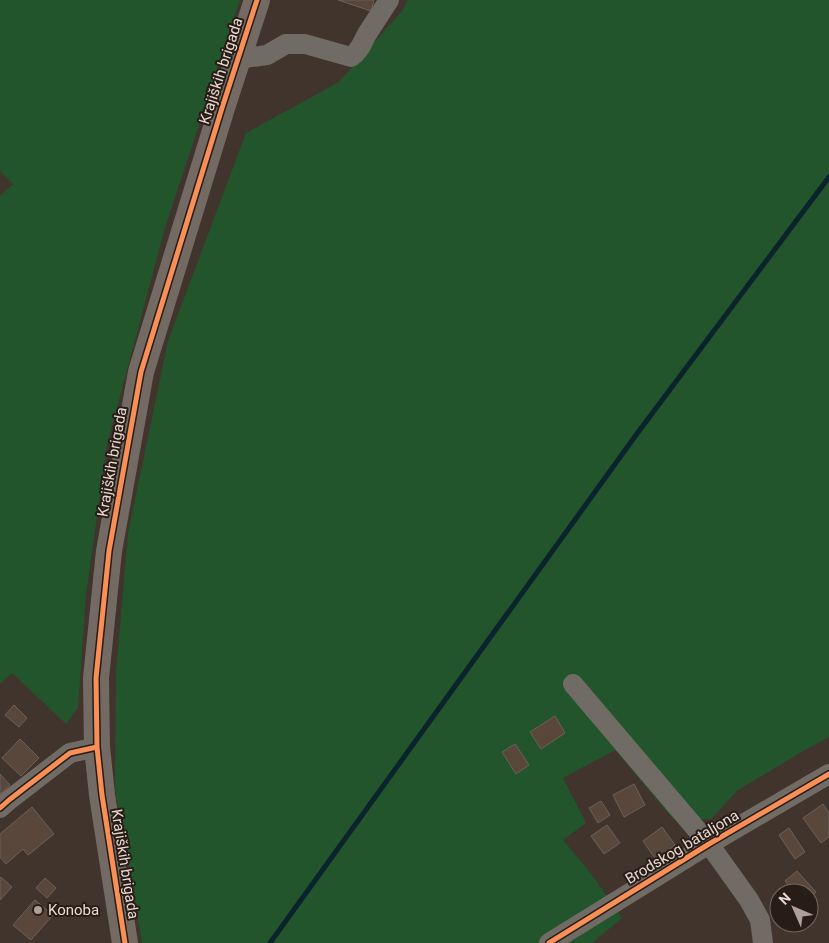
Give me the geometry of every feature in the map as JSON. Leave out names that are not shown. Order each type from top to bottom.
[{"type":"main road","name":"Krajiških brigada","points":[[125,943],[102,795],[97,747],[96,678],[109,551],[141,372],[257,0]]},
{"type":"street","points":[[238,59],[267,56],[286,44],[305,44],[351,57],[360,48],[389,0]]},
{"type":"street","name":"Brodskog bataljona","points":[[573,684],[709,844],[760,920],[763,943]]},
{"type":"street","points":[[0,808],[70,753],[97,747]]},
{"type":"street","name":"Brodskog bataljona","points":[[549,943],[709,844],[829,774]]},
{"type":"green space","points":[[0,0],[240,0],[165,228],[107,445],[86,595],[78,707],[66,724],[12,673],[0,684],[0,196],[13,184],[0,171]]},
{"type":"green space","points":[[408,0],[829,0],[829,737],[738,790],[711,819],[673,819],[615,750],[563,778],[586,823],[563,840],[592,875],[622,918],[592,943],[142,943],[115,789],[116,672],[128,533],[168,341],[246,133],[339,82],[402,11]]},
{"type":"building","points":[[338,0],[374,0],[371,11]]},
{"type":"building","points":[[14,705],[27,718],[19,727],[5,715]]},
{"type":"building","points":[[555,716],[565,733],[541,749],[530,732]]},
{"type":"building","points":[[20,739],[39,758],[21,776],[2,758]]},
{"type":"building","points":[[515,744],[529,765],[516,774],[502,752]]},
{"type":"building","points":[[0,774],[10,785],[0,794]]},
{"type":"building","points":[[634,784],[645,805],[624,817],[613,795]]},
{"type":"building","points":[[601,801],[610,815],[598,823],[589,808]]},
{"type":"building","points":[[823,804],[829,813],[829,837],[821,843],[803,818]]},
{"type":"building","points":[[32,807],[54,834],[28,855],[23,849],[6,864],[0,857],[0,834]]},
{"type":"building","points":[[607,825],[620,843],[604,854],[591,836]]},
{"type":"building","points":[[662,827],[675,845],[656,860],[643,841]]},
{"type":"building","points":[[789,828],[805,852],[795,859],[779,835]]},
{"type":"building","points":[[797,871],[808,883],[787,883],[785,881]]},
{"type":"building","points":[[0,878],[12,887],[0,900]]},
{"type":"building","points":[[45,878],[56,888],[47,898],[36,888]]},
{"type":"building","points":[[35,900],[53,915],[31,940],[13,925]]},
{"type":"waterway","points":[[270,943],[636,435],[829,177]]},
{"type":"cycle path","points":[[125,943],[102,795],[97,747],[96,678],[109,551],[141,372],[257,0]]},
{"type":"cycle path","points":[[0,808],[70,753],[97,747]]},
{"type":"cycle path","points":[[549,943],[709,844],[829,774]]},
{"type":"place","name":"Konoba","points":[[38,910]]}]
